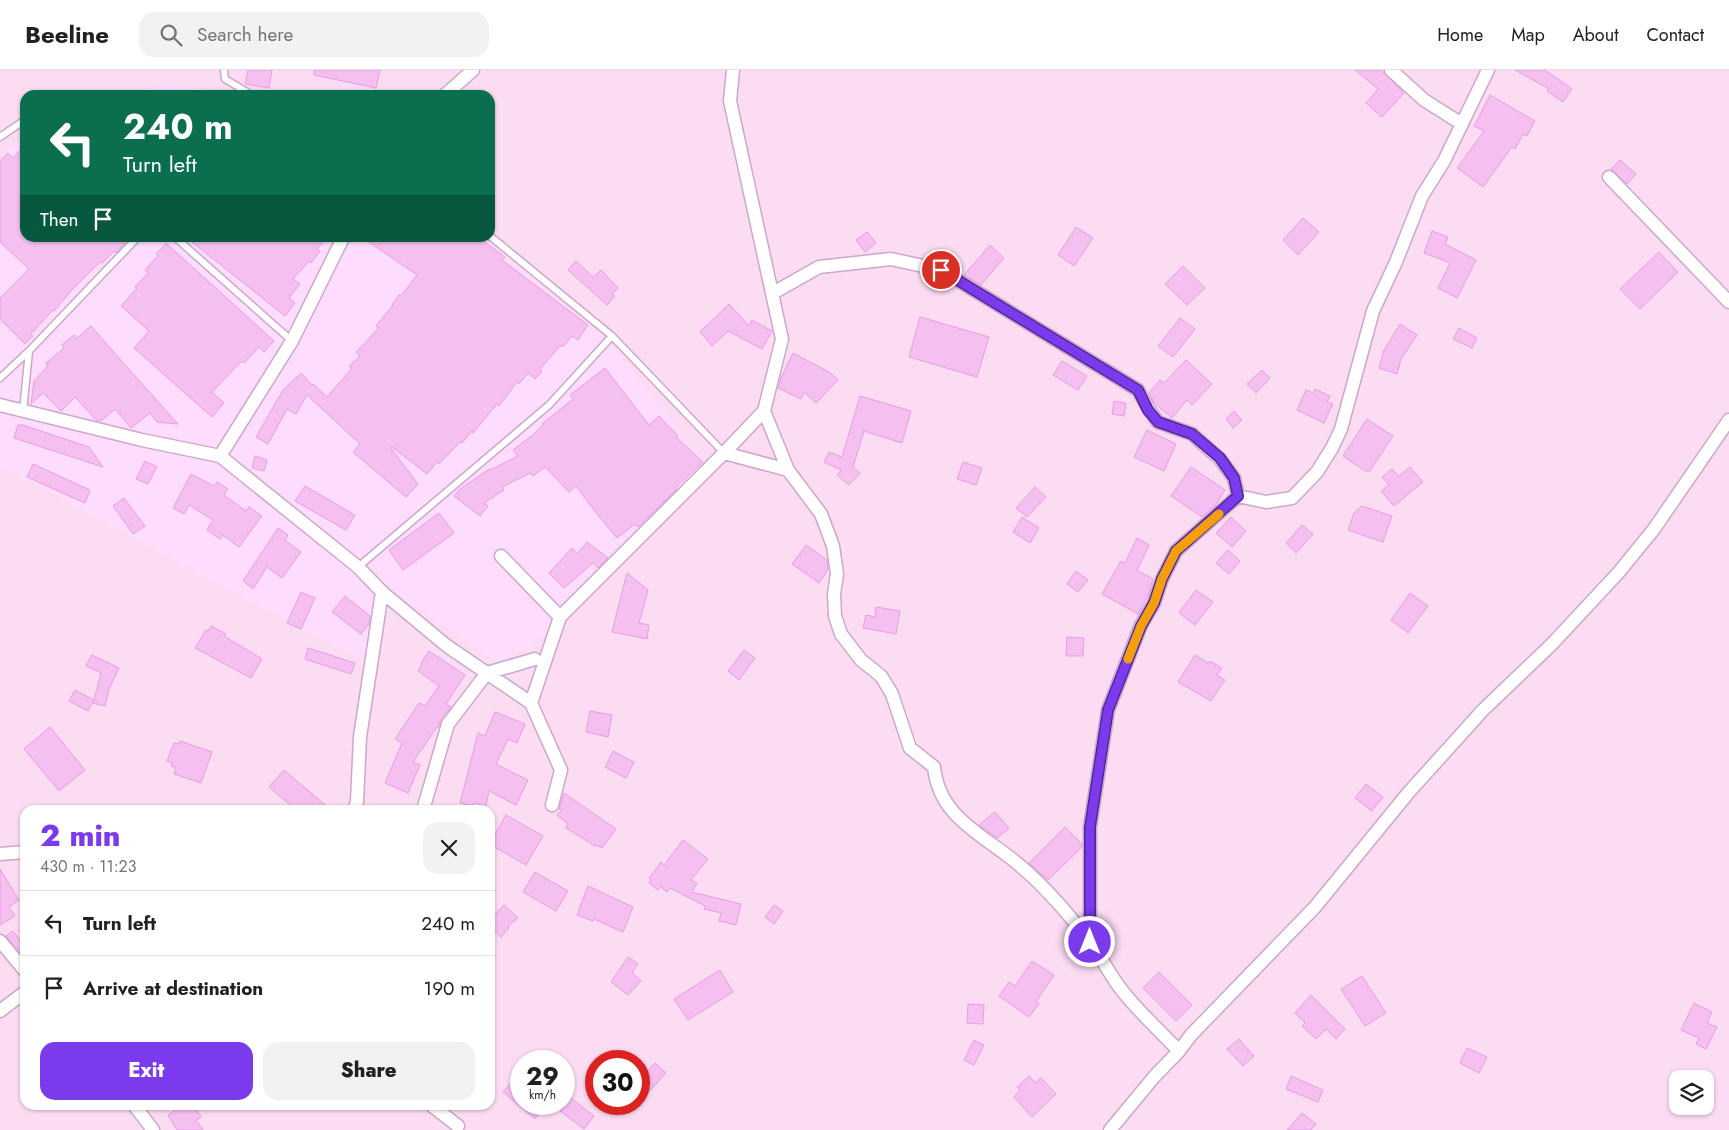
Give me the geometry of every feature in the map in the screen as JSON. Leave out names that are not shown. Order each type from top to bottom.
[{"type":"street","points":[[450,90],[472,70]]},
{"type":"street","points":[[531,703],[560,617],[764,411],[782,339],[730,101],[733,70]]},
{"type":"street","points":[[1391,70],[1424,100],[1462,124]]},
{"type":"street","points":[[1238,496],[1266,502],[1292,498],[1317,472],[1332,448],[1341,429],[1373,311],[1396,262],[1422,196],[1444,161],[1488,70]]},
{"type":"street","points":[[1609,178],[1729,302]]},
{"type":"street","points":[[220,456],[292,340],[340,242]]},
{"type":"street","points":[[773,293],[819,268],[891,259],[941,270],[1138,390],[1148,410],[1158,422],[1192,434],[1220,458],[1234,478],[1238,496]]},
{"type":"street","points":[[0,405],[142,440],[220,456],[358,567],[382,592],[446,646],[531,703],[561,770],[552,806]]},
{"type":"street","points":[[764,411],[788,470],[821,514],[832,546],[837,574],[834,594],[835,616],[841,634],[861,660],[881,676],[892,694],[910,748],[934,767],[936,782],[955,815],[1042,886],[1090,942],[1124,993],[1179,1052]]},
{"type":"street","points":[[1110,1130],[1154,1077],[1179,1052],[1191,1035],[1315,907],[1364,846],[1460,734],[1552,644],[1619,572],[1654,529],[1729,420]]},
{"type":"street","points":[[724,453],[788,470]]},
{"type":"street","points":[[1090,942],[1090,827],[1108,710],[1141,626],[1154,603],[1162,579],[1176,551],[1238,496]]},
{"type":"street","points":[[501,556],[560,617]]},
{"type":"street","points":[[355,805],[360,738],[382,592]]},
{"type":"street","points":[[425,805],[446,729],[488,673],[535,658]]},
{"type":"street","points":[[0,854],[20,852]]},
{"type":"street","points":[[0,941],[20,965]]},
{"type":"street","points":[[0,1011],[20,996]]},
{"type":"street","points":[[138,1110],[153,1130]]},
{"type":"street","points":[[437,1110],[458,1126]]},
{"type":"lane","points":[[224,70],[225,79],[244,90]]},
{"type":"lane","points":[[0,137],[20,123]]},
{"type":"lane","points":[[495,240],[612,336],[724,453]]},
{"type":"lane","points":[[0,378],[29,351],[133,242]]},
{"type":"lane","points":[[181,242],[292,340]]},
{"type":"lane","points":[[358,567],[549,405],[612,336]]},
{"type":"lane","points":[[23,410],[29,351]]},
{"type":"shaded area","points":[[0,70],[1729,70],[1729,1130],[0,1130]]},
{"type":"shaded area","points":[[167,85],[206,90],[143,90]]},
{"type":"shaded area","points":[[20,139],[20,242],[485,242],[613,347],[714,473],[561,627],[498,662],[394,592],[368,664],[0,465],[0,157]]},
{"type":"building","points":[[248,70],[272,70],[269,88],[245,84]]},
{"type":"building","points":[[314,70],[380,70],[376,88],[314,75]]},
{"type":"building","points":[[1355,70],[1381,70],[1404,93],[1382,117],[1366,103],[1378,89]]},
{"type":"building","points":[[1515,70],[1545,70],[1572,89],[1563,102],[1547,91],[1549,89]]},
{"type":"building","points":[[1490,95],[1535,121],[1527,136],[1523,134],[1515,149],[1512,147],[1483,187],[1457,168],[1484,131],[1474,126]]},
{"type":"building","points":[[20,150],[20,242],[126,242],[116,253],[114,251],[102,263],[100,262],[71,291],[31,334],[33,336],[25,344],[0,319],[0,298],[29,269],[0,242],[0,161],[8,153],[13,158]]},
{"type":"building","points":[[1620,160],[1636,174],[1627,184],[1611,169]]},
{"type":"building","points":[[1303,218],[1319,232],[1298,255],[1283,240]]},
{"type":"building","points":[[1076,227],[1093,238],[1074,266],[1058,255]]},
{"type":"building","points":[[1432,231],[1448,237],[1445,244],[1476,260],[1457,298],[1438,288],[1450,263],[1424,253]]},
{"type":"building","points":[[867,232],[876,243],[865,252],[856,240]]},
{"type":"building","points":[[192,242],[323,242],[317,249],[320,251],[311,263],[309,261],[293,279],[300,284],[289,298],[295,303],[285,316]]},
{"type":"building","points":[[369,242],[484,242],[505,257],[502,260],[588,325],[578,340],[572,336],[563,347],[561,345],[540,369],[542,371],[535,379],[528,373],[519,384],[517,382],[499,406],[497,404],[473,433],[472,431],[439,464],[437,462],[427,474],[392,447],[418,484],[406,497],[353,452],[360,444],[307,395],[296,414],[287,409],[268,444],[256,437],[283,390],[301,373],[327,397],[352,368],[349,366],[360,356],[356,352],[379,328],[376,326],[417,275]]},
{"type":"building","points":[[166,243],[274,341],[264,352],[259,347],[244,363],[242,361],[212,392],[224,403],[212,417],[134,348],[149,331],[121,306],[148,273],[145,270],[158,256],[156,254]]},
{"type":"building","points":[[990,245],[1004,258],[981,285],[964,275]]},
{"type":"building","points":[[1659,252],[1678,272],[1640,309],[1620,289]]},
{"type":"building","points":[[576,261],[593,277],[601,270],[618,288],[612,294],[615,296],[607,305],[568,270]]},
{"type":"building","points":[[1183,266],[1205,288],[1187,305],[1165,284]]},
{"type":"building","points":[[729,304],[749,326],[752,320],[772,331],[762,349],[728,331],[712,346],[700,332]]},
{"type":"building","points":[[920,317],[989,337],[977,377],[909,357]]},
{"type":"building","points":[[1180,318],[1195,329],[1173,357],[1158,346]]},
{"type":"building","points":[[1400,324],[1417,335],[1401,359],[1397,374],[1379,368],[1384,350]]},
{"type":"building","points":[[91,326],[178,424],[157,422],[150,413],[131,428],[115,409],[101,421],[96,420],[75,397],[61,411],[43,393],[31,404],[34,381],[48,366],[46,363],[64,348],[62,345],[74,335],[76,339]]},
{"type":"building","points":[[1459,328],[1477,338],[1472,348],[1453,339]]},
{"type":"building","points":[[793,353],[829,372],[838,380],[816,403],[804,392],[801,399],[778,388]]},
{"type":"building","points":[[1186,360],[1212,384],[1192,405],[1187,400],[1172,418],[1154,403],[1149,393],[1160,380],[1164,383]]},
{"type":"building","points":[[1062,361],[1087,376],[1078,390],[1053,375]]},
{"type":"building","points":[[605,368],[649,425],[659,416],[678,436],[676,437],[703,462],[638,527],[635,524],[617,538],[576,486],[569,492],[545,467],[533,476],[530,473],[502,487],[504,490],[484,503],[488,506],[480,516],[454,496],[460,489],[489,469],[518,456],[513,450],[573,399],[570,395]]},
{"type":"building","points":[[1262,370],[1270,378],[1256,393],[1247,384]]},
{"type":"building","points":[[1315,389],[1330,396],[1327,402],[1333,404],[1324,423],[1297,410],[1306,390],[1313,393]]},
{"type":"building","points":[[860,396],[911,411],[902,443],[864,431],[853,467],[860,473],[849,485],[837,475],[841,470],[824,462],[829,452],[842,457]]},
{"type":"building","points":[[1114,401],[1126,403],[1124,416],[1112,414]]},
{"type":"building","points":[[1234,411],[1242,420],[1233,428],[1226,419]]},
{"type":"building","points":[[1367,419],[1393,436],[1370,471],[1365,471],[1343,456]]},
{"type":"building","points":[[18,425],[89,447],[103,467],[14,438]]},
{"type":"building","points":[[1147,430],[1176,444],[1164,471],[1134,457]]},
{"type":"building","points":[[255,456],[267,460],[264,471],[252,468]]},
{"type":"building","points":[[145,461],[157,467],[148,484],[136,479]]},
{"type":"building","points":[[963,462],[982,468],[976,485],[957,479]]},
{"type":"building","points":[[33,464],[90,490],[85,503],[27,477]]},
{"type":"building","points":[[1191,467],[1225,490],[1215,506],[1202,517],[1171,496]]},
{"type":"building","points":[[1410,467],[1423,482],[1394,506],[1381,491],[1389,485],[1382,477],[1392,469],[1399,476]]},
{"type":"building","points":[[191,474],[214,486],[217,482],[228,489],[224,495],[246,511],[249,507],[262,516],[239,547],[223,535],[220,539],[207,530],[213,520],[189,505],[184,514],[173,508]]},
{"type":"building","points":[[305,486],[355,515],[346,530],[295,501]]},
{"type":"building","points":[[1035,487],[1046,497],[1027,517],[1016,508]]},
{"type":"building","points":[[124,498],[145,526],[133,534],[113,506]]},
{"type":"building","points":[[1362,506],[1392,516],[1383,542],[1348,530],[1354,513]]},
{"type":"building","points":[[439,513],[454,533],[403,570],[389,550]]},
{"type":"building","points":[[1022,517],[1039,528],[1030,543],[1013,532]]},
{"type":"building","points":[[1231,517],[1246,531],[1232,547],[1216,533]]},
{"type":"building","points":[[1302,525],[1313,534],[1296,553],[1286,543]]},
{"type":"building","points":[[278,528],[288,535],[285,540],[301,552],[282,578],[267,567],[253,589],[243,581]]},
{"type":"building","points":[[1137,538],[1149,545],[1137,570],[1153,579],[1148,595],[1138,614],[1102,594],[1121,561],[1125,563]]},
{"type":"building","points":[[587,542],[608,558],[598,568],[593,563],[564,588],[549,573],[572,548],[577,554]]},
{"type":"building","points":[[806,545],[827,560],[828,570],[819,583],[792,564]]},
{"type":"building","points":[[1228,550],[1240,561],[1229,574],[1216,563]]},
{"type":"building","points":[[1076,571],[1088,580],[1078,592],[1067,584]]},
{"type":"building","points":[[627,573],[648,590],[639,623],[649,625],[647,639],[612,632]]},
{"type":"building","points":[[1196,590],[1213,602],[1195,625],[1179,613]]},
{"type":"building","points":[[301,592],[315,598],[301,629],[287,623]]},
{"type":"building","points":[[1410,593],[1428,606],[1408,633],[1391,620]]},
{"type":"building","points":[[345,596],[370,616],[369,624],[361,634],[332,612]]},
{"type":"building","points":[[876,607],[900,611],[896,634],[863,628],[866,615],[875,617]]},
{"type":"building","points":[[211,626],[262,659],[251,678],[195,648],[206,630],[208,631]]},
{"type":"building","points":[[1067,637],[1084,638],[1083,656],[1066,656]]},
{"type":"building","points":[[308,648],[355,663],[351,674],[305,659]]},
{"type":"building","points":[[744,650],[755,658],[739,680],[728,671]]},
{"type":"building","points":[[429,651],[465,675],[446,704],[451,707],[413,762],[420,765],[408,793],[385,783],[402,743],[395,739],[419,703],[425,706],[439,686],[418,671]]},
{"type":"building","points":[[92,655],[119,668],[109,689],[105,706],[93,703],[101,673],[86,666]]},
{"type":"building","points":[[1195,655],[1208,663],[1210,661],[1222,668],[1217,675],[1225,680],[1211,701],[1178,682]]},
{"type":"building","points":[[75,690],[94,700],[88,711],[69,701]]},
{"type":"building","points":[[590,711],[612,715],[608,737],[586,732]]},
{"type":"building","points":[[495,712],[525,724],[517,743],[508,739],[496,764],[528,780],[516,805],[489,791],[486,805],[460,803],[478,733],[485,736]]},
{"type":"building","points":[[50,727],[85,770],[59,791],[24,749]]},
{"type":"building","points":[[180,741],[212,752],[201,783],[174,774],[176,767],[171,766],[172,763],[167,761],[174,743],[179,744]]},
{"type":"building","points":[[613,751],[634,762],[626,778],[605,767]]},
{"type":"building","points":[[284,770],[325,805],[290,805],[269,787]]},
{"type":"building","points":[[1366,784],[1383,797],[1372,811],[1355,798]]},
{"type":"building","points":[[564,793],[616,829],[602,848],[595,846],[566,828],[568,824],[557,815],[561,811],[559,809]]},
{"type":"building","points":[[995,812],[1009,828],[997,838],[979,825]]},
{"type":"building","points":[[506,815],[543,836],[526,865],[495,847],[495,834]]},
{"type":"building","points":[[1065,827],[1082,844],[1082,847],[1048,880],[1029,863]]},
{"type":"building","points":[[683,840],[708,859],[691,880],[697,883],[692,892],[741,904],[736,925],[719,921],[721,913],[704,909],[705,906],[670,888],[667,892],[661,887],[658,890],[649,883],[651,880],[649,878],[661,862],[664,865]]},
{"type":"building","points":[[0,869],[19,900],[9,907],[15,916],[0,925]]},
{"type":"building","points":[[535,872],[568,891],[556,911],[523,892]]},
{"type":"building","points":[[588,886],[633,907],[623,932],[594,919],[593,921],[577,915]]},
{"type":"building","points":[[504,905],[518,918],[508,926],[509,928],[501,937],[495,932],[495,915]]},
{"type":"building","points":[[774,905],[783,911],[774,924],[765,917]]},
{"type":"building","points":[[13,931],[20,940],[20,952],[6,936]]},
{"type":"building","points":[[628,957],[638,964],[632,972],[641,981],[628,995],[611,982]]},
{"type":"building","points":[[1032,961],[1054,975],[1036,1002],[1039,1004],[1029,1017],[999,996],[1009,982],[1015,986]]},
{"type":"building","points":[[720,970],[733,992],[688,1020],[674,999]]},
{"type":"building","points":[[1159,972],[1192,1005],[1176,1021],[1143,988]]},
{"type":"building","points":[[1362,976],[1386,1013],[1365,1026],[1341,989]]},
{"type":"building","points":[[1311,995],[1345,1029],[1336,1039],[1326,1029],[1316,1039],[1302,1026],[1305,1023],[1295,1013]]},
{"type":"building","points":[[1694,1003],[1712,1012],[1707,1023],[1717,1027],[1706,1049],[1696,1044],[1699,1038],[1681,1030]]},
{"type":"building","points":[[968,1004],[984,1005],[983,1024],[967,1023]]},
{"type":"building","points":[[1239,1039],[1254,1056],[1243,1066],[1227,1049]]},
{"type":"building","points":[[974,1040],[984,1045],[974,1065],[964,1060]]},
{"type":"building","points":[[1467,1048],[1487,1057],[1479,1073],[1460,1063]]},
{"type":"building","points":[[655,1063],[666,1073],[650,1091],[650,1068]]},
{"type":"building","points":[[1029,1076],[1035,1083],[1041,1078],[1056,1094],[1032,1117],[1014,1097],[1020,1090],[1017,1087]]},
{"type":"building","points":[[1291,1076],[1323,1090],[1318,1102],[1286,1089]]},
{"type":"building","points":[[510,1084],[510,1098],[503,1092]]},
{"type":"building","points":[[575,1101],[585,1109],[585,1115],[594,1116],[584,1129],[565,1115],[575,1115]]},
{"type":"building","points":[[176,1110],[197,1110],[201,1117],[196,1120],[203,1130],[177,1130],[168,1115]]},
{"type":"building","points":[[1302,1113],[1316,1124],[1311,1130],[1287,1130]]},
{"type":"building","points":[[530,1115],[538,1115],[535,1119]]},
{"type":"slow traffic","points":[[1128,659],[1141,626],[1154,603],[1162,579],[1176,551],[1219,514]]},
{"type":"route","points":[[941,270],[1138,390],[1148,410],[1158,422],[1192,434],[1220,458],[1234,478],[1238,496],[1176,551],[1162,579],[1154,603],[1141,626],[1108,710],[1090,827],[1090,942]]}]
